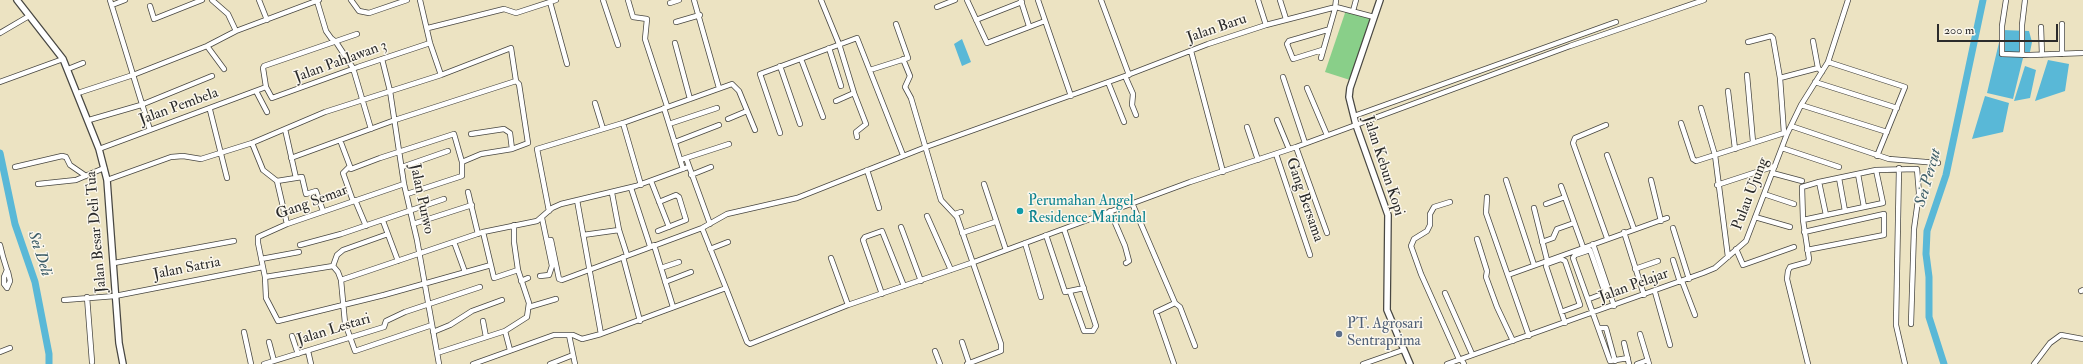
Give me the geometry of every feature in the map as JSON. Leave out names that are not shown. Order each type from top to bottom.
[{"type":"main road","name":"Jalan Besar Deli Tua","points":[[17,0],[63,59],[89,120],[99,149],[106,180],[114,263],[119,343],[123,364]]},
{"type":"main road","name":"Jalan Kebun Kopi","points":[[1380,0],[1350,88],[1349,97],[1356,124],[1388,215],[1387,310],[1410,364]]},
{"type":"street","points":[[125,0],[111,2],[150,130]]},
{"type":"street","points":[[150,6],[154,19],[202,0]]},
{"type":"street","points":[[212,0],[228,14],[236,31]]},
{"type":"street","points":[[259,0],[267,20]]},
{"type":"street","points":[[78,93],[133,75],[207,46],[236,31],[318,0],[326,31],[336,42],[353,68],[364,100],[371,129]]},
{"type":"street","points":[[351,0],[359,10],[369,13],[407,0]]},
{"type":"street","points":[[420,0],[428,28],[430,43],[441,75]]},
{"type":"street","points":[[428,28],[504,9],[515,13],[542,2],[556,0]]},
{"type":"street","points":[[603,0],[618,45]]},
{"type":"street","points":[[628,0],[633,17],[646,19],[645,39],[683,169]]},
{"type":"street","points":[[670,3],[679,0]]},
{"type":"street","points":[[694,0],[700,15],[719,88]]},
{"type":"street","points":[[821,0],[839,44],[854,93],[866,124],[856,132],[857,137]]},
{"type":"street","points":[[937,7],[955,0]]},
{"type":"street","points":[[967,0],[987,43],[1045,21]]},
{"type":"street","points":[[1038,0],[1071,96]]},
{"type":"street","points":[[1101,0],[1133,94],[1132,105],[1136,115]]},
{"type":"street","points":[[1258,0],[1266,25]]},
{"type":"street","points":[[1280,0],[1286,19]]},
{"type":"street","points":[[1321,58],[1322,50],[1336,7],[1336,0]]},
{"type":"street","points":[[1353,11],[1356,0]]},
{"type":"street","points":[[702,228],[747,342],[750,344],[848,305],[921,281],[1190,182],[1296,147],[1555,52],[1704,0]]},
{"type":"street","name":"Pulau Ujung","points":[[1728,257],[1746,241],[1782,148],[1786,133],[1801,105],[1828,62],[1848,0]]},
{"type":"street","points":[[2006,0],[2002,26],[2002,54],[2042,55],[2083,53]]},
{"type":"street","points":[[2022,55],[2022,26],[2025,0]]},
{"type":"street","points":[[976,20],[1021,1],[1029,26]]},
{"type":"street","points":[[550,2],[567,64]]},
{"type":"street","name":"Jalan Baru","points":[[547,240],[552,241],[560,280],[589,271],[625,256],[702,228],[727,214],[797,198],[904,155],[1266,25],[1336,7],[1374,17]]},
{"type":"street","points":[[1327,9],[1330,23]]},
{"type":"street","points":[[676,22],[700,15]]},
{"type":"street","points":[[0,33],[29,16]]},
{"type":"street","points":[[1354,116],[1616,22]]},
{"type":"street","points":[[870,70],[908,57],[896,24]]},
{"type":"street","points":[[2062,24],[2062,54]]},
{"type":"street","points":[[2042,27],[2042,55]]},
{"type":"street","points":[[1322,50],[1293,59],[1287,44],[1289,41],[1328,30]]},
{"type":"street","points":[[266,87],[264,66],[357,34]]},
{"type":"street","points":[[1681,123],[1694,161],[1715,156],[1753,142],[1786,133],[1780,78],[1772,37],[1748,42]]},
{"type":"street","points":[[780,132],[760,74],[858,38],[904,155]]},
{"type":"street","points":[[1813,41],[1818,68],[1822,72]]},
{"type":"street","name":"Jalan Pahlawan 3","points":[[266,87],[274,99],[353,68],[430,43]]},
{"type":"street","points":[[675,43],[690,98]]},
{"type":"street","points":[[207,46],[224,69]]},
{"type":"street","points":[[106,180],[172,157],[182,156],[200,159],[252,143],[325,112],[441,75],[511,48],[516,81],[519,84],[528,141],[526,145],[481,154],[462,162]]},
{"type":"street","points":[[829,48],[841,86]]},
{"type":"street","points":[[1191,51],[1223,172]]},
{"type":"street","points":[[0,82],[63,59]]},
{"type":"street","name":"Jalan Purwo","points":[[382,59],[390,91],[404,184],[420,253],[439,364]]},
{"type":"street","points":[[801,59],[823,117]]},
{"type":"street","points":[[903,59],[910,76],[905,87],[911,98],[941,200],[955,214],[974,262],[1001,344],[1001,351],[968,364],[962,342]]},
{"type":"street","points":[[1828,62],[1903,86],[1905,89],[1877,156]]},
{"type":"street","points":[[68,69],[83,63]]},
{"type":"street","points":[[780,66],[800,124]]},
{"type":"street","points":[[1780,78],[1818,68]]},
{"type":"street","points":[[1747,75],[1753,142]]},
{"type":"street","points":[[89,120],[141,104],[212,76]]},
{"type":"street","points":[[1283,77],[1305,143]]},
{"type":"street","points":[[291,158],[395,120],[516,81]]},
{"type":"street","points":[[1108,82],[1124,122]]},
{"type":"street","points":[[1815,82],[1897,108]]},
{"type":"street","points":[[549,212],[537,149],[622,123],[719,88],[735,85],[755,130]]},
{"type":"street","name":"Jalan Pembela","points":[[99,149],[210,110],[266,87]]},
{"type":"street","points":[[1307,88],[1327,135]]},
{"type":"street","points":[[256,91],[267,112]]},
{"type":"street","points":[[1728,91],[1735,149]]},
{"type":"street","points":[[836,100],[854,93]]},
{"type":"street","points":[[596,103],[603,129]]},
{"type":"street","points":[[1801,105],[1887,132]]},
{"type":"street","points":[[669,124],[717,108]]},
{"type":"street","points":[[1701,108],[1715,156],[1717,185],[1728,257]]},
{"type":"street","points":[[210,110],[227,178]]},
{"type":"street","points":[[728,119],[747,111]]},
{"type":"street","points":[[1277,120],[1289,149]]},
{"type":"street","points":[[622,123],[641,184]]},
{"type":"street","points":[[675,142],[719,125]]},
{"type":"street","points":[[1606,125],[1575,138],[1573,143],[1608,238]]},
{"type":"street","points":[[1791,126],[1877,156],[1898,161],[1938,163]]},
{"type":"street","points":[[1248,127],[1258,160]]},
{"type":"street","points":[[471,134],[504,129],[510,133],[512,149]]},
{"type":"street","points":[[285,130],[296,178]]},
{"type":"street","points":[[366,226],[343,173],[350,168],[352,169],[452,134],[455,136],[464,174],[461,177],[407,194]]},
{"type":"street","points":[[340,140],[350,168]]},
{"type":"street","points":[[252,143],[262,170],[277,181],[287,224]]},
{"type":"street","points":[[680,160],[729,144]]},
{"type":"street","points":[[1296,147],[1327,233]]},
{"type":"street","points":[[1782,148],[1839,167]]},
{"type":"street","points":[[402,167],[448,151]]},
{"type":"street","name":"Gang Bersama","points":[[1276,154],[1310,255]]},
{"type":"street","points":[[1607,155],[1634,229]]},
{"type":"street","points":[[15,167],[62,156],[66,157],[70,165],[86,176]]},
{"type":"street","points":[[686,158],[710,224]]},
{"type":"street","points":[[1717,185],[1775,166]]},
{"type":"street","points":[[341,280],[481,233],[542,218],[555,206],[631,188],[688,167]]},
{"type":"street","points":[[692,175],[711,167]]},
{"type":"street","points":[[38,184],[76,180],[104,168]]},
{"type":"street","points":[[1899,168],[1896,325],[1905,364]]},
{"type":"street","points":[[1808,364],[1787,278],[1790,267],[1808,262],[1803,220],[1802,187],[1876,170],[1899,168],[1917,169],[1919,193],[1914,229],[1911,324]]},
{"type":"street","points":[[867,170],[880,208]]},
{"type":"street","points":[[1803,220],[1883,202],[1876,170]]},
{"type":"street","points":[[1772,173],[1802,181]]},
{"type":"street","points":[[1858,174],[1864,207]]},
{"type":"street","points":[[277,181],[302,177],[306,194],[316,191],[323,211]]},
{"type":"street","points":[[1839,178],[1845,211]]},
{"type":"street","points":[[1506,180],[1534,264]]},
{"type":"street","points":[[1651,180],[1660,221]]},
{"type":"street","points":[[650,181],[669,227]]},
{"type":"street","points":[[1819,182],[1826,215]]},
{"type":"street","name":"Gang Semar","points":[[343,306],[278,321],[267,301],[265,277],[258,238],[287,224],[404,184]]},
{"type":"street","points":[[984,184],[995,222],[1006,250]]},
{"type":"street","points":[[1560,186],[1583,247]]},
{"type":"street","points":[[631,188],[661,268],[673,307]]},
{"type":"street","points":[[468,192],[494,278],[518,270]]},
{"type":"street","points":[[612,193],[640,321]]},
{"type":"street","points":[[1764,194],[1794,204]]},
{"type":"street","points":[[658,231],[686,221],[679,197],[674,195],[659,202]]},
{"type":"street","points":[[1546,204],[1565,197]]},
{"type":"street","points":[[1487,198],[1486,210],[1529,336]]},
{"type":"street","points":[[300,245],[383,221],[444,199]]},
{"type":"street","points":[[577,200],[601,334]]},
{"type":"street","points":[[1450,202],[1434,207],[1430,214],[1430,225],[1427,231],[1414,239],[1411,246],[1418,266],[1460,359],[1464,364]]},
{"type":"street","points":[[1132,203],[1175,303],[1180,307],[1195,346]]},
{"type":"street","points":[[413,224],[472,205]]},
{"type":"street","points":[[1534,208],[1546,260]]},
{"type":"street","points":[[1110,211],[1125,246],[1129,261],[1126,263]]},
{"type":"street","points":[[955,214],[961,212]]},
{"type":"street","points":[[1804,232],[1884,214],[1884,235],[1807,250]]},
{"type":"street","points":[[927,216],[951,270]]},
{"type":"street","points":[[1755,217],[1790,227]]},
{"type":"street","points":[[540,276],[549,275],[551,272],[551,260],[542,218]]},
{"type":"street","points":[[1508,275],[1534,264],[1667,218]]},
{"type":"street","points":[[383,221],[398,261]]},
{"type":"street","points":[[962,233],[995,222]]},
{"type":"street","points":[[1542,242],[1553,238],[1558,229],[1574,223]]},
{"type":"street","points":[[438,353],[505,331],[527,317],[529,307],[518,270],[514,242],[514,226]]},
{"type":"street","points":[[900,227],[921,281]]},
{"type":"street","points":[[1673,228],[1689,279]]},
{"type":"street","points":[[1064,229],[1096,326],[1091,332],[1084,331],[1070,292]]},
{"type":"street","points":[[583,235],[619,230]]},
{"type":"street","points":[[882,294],[863,240],[865,237],[882,231],[904,286]]},
{"type":"street","points":[[1624,232],[1644,295]]},
{"type":"street","points":[[334,266],[337,256],[343,250],[388,234]]},
{"type":"street","points":[[1046,235],[1066,293],[1084,288]]},
{"type":"street","points":[[1476,239],[1488,271],[1486,277],[1497,308],[1513,341]]},
{"type":"street","points":[[114,263],[234,241]]},
{"type":"street","points":[[454,242],[466,272]]},
{"type":"street","points":[[710,249],[728,242]]},
{"type":"street","points":[[1025,243],[1040,297]]},
{"type":"street","points":[[1592,244],[1614,306]]},
{"type":"street","points":[[0,245],[2,258],[7,270]]},
{"type":"street","points":[[1736,249],[1743,264],[1794,247]]},
{"type":"street","points":[[1589,299],[1605,292],[1590,250],[1575,255],[1573,258],[1600,328],[1606,328],[1612,361],[1628,358]]},
{"type":"street","points":[[261,259],[299,252]]},
{"type":"street","name":"Jalan Pelajar","points":[[1450,364],[1472,354],[1529,336],[1689,279],[1715,268],[1728,257]]},
{"type":"street","points":[[831,258],[848,305]]},
{"type":"street","points":[[1561,312],[1580,305],[1564,261],[1561,258],[1547,264],[1546,266],[1561,312],[1565,323]]},
{"type":"street","points":[[1673,260],[1695,315]]},
{"type":"street","points":[[1635,269],[1658,261]]},
{"type":"street","points":[[661,268],[679,262]]},
{"type":"street","points":[[343,306],[424,282],[491,265]]},
{"type":"street","points":[[265,277],[334,266]]},
{"type":"street","points":[[334,266],[341,280],[345,323],[356,351],[432,325]]},
{"type":"street","name":"Jalan Satria","points":[[64,300],[115,296],[263,267]]},
{"type":"street","points":[[665,282],[691,272]]},
{"type":"street","points":[[521,281],[528,278]]},
{"type":"street","name":"Jalan Lestari","points":[[264,364],[384,327],[386,321],[403,313],[480,287]]},
{"type":"street","points":[[473,364],[554,335],[569,334],[582,339],[601,334],[640,321],[673,307],[726,288]]},
{"type":"street","points":[[1654,292],[1670,345]]},
{"type":"street","points":[[1445,293],[1472,354]]},
{"type":"street","points":[[87,297],[92,362]]},
{"type":"street","points":[[529,307],[556,299]]},
{"type":"street","points":[[434,332],[450,325],[470,311],[502,300]]},
{"type":"street","points":[[1174,364],[1156,312],[1175,303]]},
{"type":"street","points":[[483,321],[486,337]]},
{"type":"street","points":[[505,331],[510,350]]},
{"type":"street","points":[[244,332],[251,364]]},
{"type":"street","points":[[569,334],[575,364]]},
{"type":"street","points":[[1637,364],[1648,362],[1640,334]]},
{"type":"street","points":[[2034,364],[2050,343],[2061,335],[2083,339]]},
{"type":"street","points":[[292,336],[298,354]]},
{"type":"street","points":[[269,342],[274,361]]},
{"type":"street","points":[[1624,343],[1629,364]]},
{"type":"street","points":[[0,352],[10,348]]},
{"type":"street","points":[[1363,364],[1403,350]]},
{"type":"street","points":[[308,351],[311,364]]},
{"type":"street","points":[[935,351],[940,364]]},
{"type":"street","points":[[550,364],[573,356]]},
{"type":"green space","points":[[1346,10],[1371,19],[1350,80],[1325,72]]},
{"type":"water","points":[[2002,30],[2029,31],[2032,42],[2029,57],[2023,58],[2013,99],[1987,93]]},
{"type":"water","points":[[962,39],[971,62],[962,66],[954,44]]},
{"type":"water","points":[[2048,60],[2069,64],[2065,91],[2035,101]]},
{"type":"water","points":[[2025,66],[2036,70],[2030,98],[2014,101]]},
{"type":"water","points":[[1985,96],[2009,103],[2003,132],[1972,139]]},
{"type":"waterway","name":"Sei Percut","points":[[1944,364],[1929,317],[1929,277],[1926,254],[1927,231],[1946,175],[1983,0]]},
{"type":"waterway","name":"Sei Deli","points":[[0,153],[15,224],[35,282],[49,354],[49,364]]},
{"type":"place","name":"Perumahan Angel Residence Marindal","points":[[1020,211]]},
{"type":"place","name":"PT. Agrosari Sentraprima","points":[[1339,334]]}]
